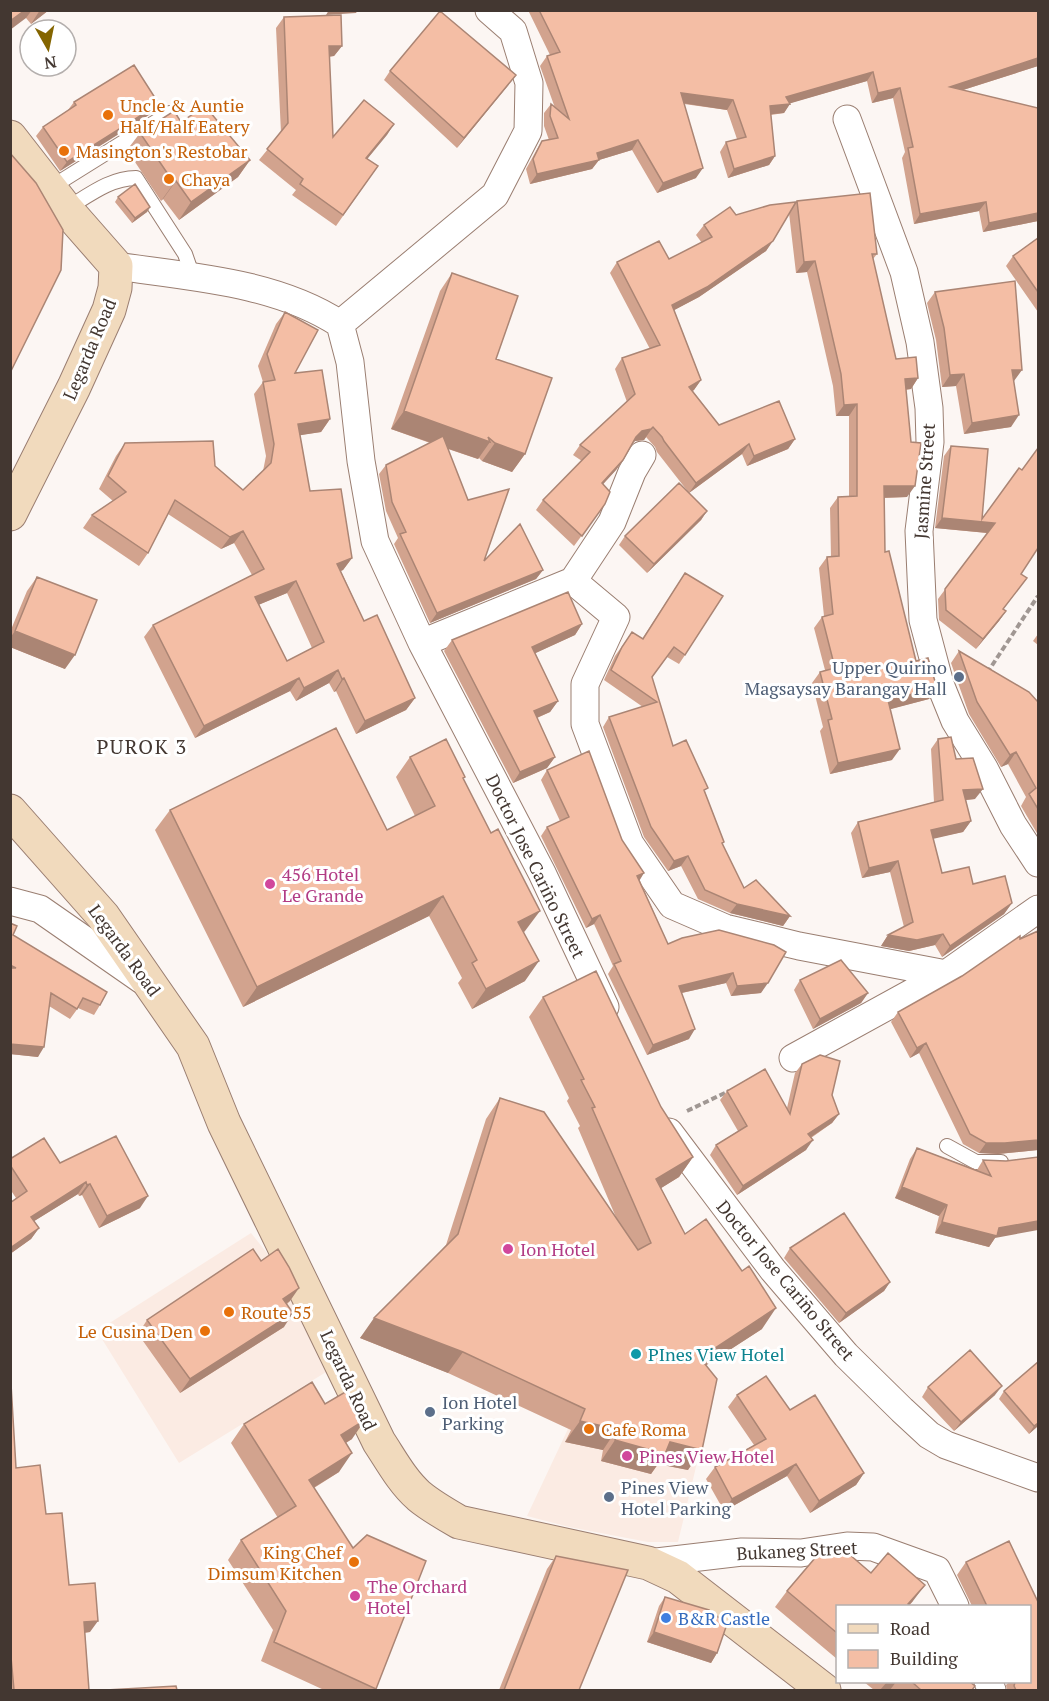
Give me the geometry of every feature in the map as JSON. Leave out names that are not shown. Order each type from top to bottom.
[{"type":"main road","points":[[10,137],[58,199],[116,266]]},
{"type":"main road","name":"Legarda Road","points":[[10,514],[74,387],[109,310],[115,288],[116,266]]},
{"type":"main road","name":"Legarda Road","points":[[10,810],[103,916],[193,1046],[224,1123],[379,1442],[418,1495],[459,1522],[648,1563],[678,1577],[824,1690]]},
{"type":"street","points":[[116,266],[193,278],[292,300],[325,314],[340,324],[495,195],[528,131],[529,83],[513,32],[489,10]]},
{"type":"street","name":"Jasmine Street","points":[[847,119],[904,272],[920,342],[929,408],[930,442],[919,531],[923,620],[928,642],[940,684],[956,721],[984,768],[1013,825],[1038,863]]},
{"type":"street","name":"Doctor Jose Cariño Street","points":[[340,324],[350,362],[360,460],[375,541],[422,643],[542,873],[614,1024]]},
{"type":"street","points":[[422,643],[573,581],[612,522],[632,472],[642,455]]},
{"type":"street","points":[[573,581],[616,617],[585,684],[585,724],[630,844],[672,905],[736,930],[799,946],[946,974]]},
{"type":"street","points":[[10,901],[40,909],[154,988]]},
{"type":"street","points":[[793,1058],[946,974],[1038,909]]},
{"type":"street","name":"Doctor Jose Cariño Street","points":[[659,1116],[773,1270],[846,1354],[902,1410],[929,1435],[946,1445],[1038,1478]]},
{"type":"street","name":"Bukaneg Street","points":[[648,1563],[742,1552],[801,1553],[847,1546],[873,1547],[937,1570],[954,1605]]},
{"type":"lane","points":[[58,199],[170,113]]},
{"type":"lane","points":[[58,199],[124,178],[136,178],[185,254],[193,278]]},
{"type":"lane","points":[[947,1146],[976,1162],[1018,1161]]},
{"type":"path","points":[[981,682],[1038,596]]},
{"type":"path","points":[[659,1116],[701,1106],[732,1090]]},
{"type":"shaded area","points":[[251,1233],[291,1283],[331,1369],[179,1463],[97,1331]]},
{"type":"shaded area","name":"Pines View Hotel","points":[[639,1278],[713,1396],[678,1542],[648,1542],[569,1527],[527,1516]]},
{"type":"building","points":[[10,10],[25,10],[10,21]]},
{"type":"building","points":[[539,10],[1038,10],[1038,58],[950,87],[1038,108],[1038,213],[989,223],[986,202],[920,214],[908,148],[913,147],[900,88],[878,93],[873,72],[786,97],[790,104],[770,106],[775,156],[734,169],[726,142],[746,137],[733,100],[681,93],[703,168],[663,183],[638,140],[597,153],[599,160],[537,174],[533,159],[542,141],[558,138],[550,116],[551,104],[569,119],[547,56],[560,52]]},
{"type":"building","points":[[440,11],[516,75],[464,138],[390,71]]},
{"type":"building","points":[[341,15],[342,46],[329,46],[333,137],[364,100],[394,124],[366,158],[378,166],[343,215],[300,184],[303,179],[267,149],[288,123],[284,17]]},
{"type":"building","points":[[134,65],[159,104],[67,162],[43,127],[76,105],[74,102]]},
{"type":"building","points":[[205,106],[250,160],[191,202],[176,181],[174,183],[140,133],[174,111],[181,122]]},
{"type":"building","points":[[10,153],[36,183],[63,230],[61,270],[10,373]]},
{"type":"building","points":[[135,184],[150,207],[135,218],[118,197]]},
{"type":"building","points":[[870,193],[877,254],[872,254],[896,359],[916,357],[918,378],[905,379],[911,442],[921,443],[915,486],[884,486],[885,552],[889,551],[916,661],[928,658],[937,688],[888,700],[900,749],[838,763],[828,720],[832,719],[820,672],[835,668],[822,617],[833,614],[827,557],[839,556],[838,497],[857,496],[857,404],[844,405],[841,374],[815,261],[804,262],[797,201]]},
{"type":"building","points":[[796,202],[773,241],[707,287],[672,305],[701,380],[689,387],[719,425],[779,401],[795,439],[754,456],[749,444],[696,483],[653,427],[642,431],[623,460],[602,483],[610,492],[605,504],[582,536],[543,500],[590,452],[580,445],[635,394],[622,358],[660,345],[617,262],[659,241],[669,259],[712,237],[704,225],[730,207],[736,215],[770,205]]},
{"type":"building","points":[[1038,238],[1038,292],[1013,256]]},
{"type":"building","points":[[452,273],[518,296],[496,359],[552,378],[525,454],[495,443],[488,437],[490,442],[404,411]]},
{"type":"building","points":[[1015,281],[1022,370],[1012,370],[1019,415],[972,423],[964,374],[950,375],[944,328],[935,292]]},
{"type":"building","points":[[285,312],[318,330],[295,373],[322,370],[330,419],[298,424],[310,491],[341,489],[352,558],[337,564],[364,621],[377,615],[415,698],[365,721],[338,670],[304,688],[299,678],[204,726],[153,625],[264,569],[243,531],[230,537],[175,500],[148,553],[92,515],[126,492],[108,476],[125,443],[213,441],[215,466],[243,490],[271,463],[274,444],[263,382],[275,380],[267,354]],"holes":[[[296,581],[324,642],[287,661],[255,597]]]},
{"type":"building","points":[[443,436],[468,500],[509,489],[484,561],[520,524],[543,570],[437,613],[400,534],[406,532],[392,502],[386,465]]},
{"type":"building","points":[[951,446],[988,449],[982,519],[1019,468],[1022,470],[1038,448],[1038,548],[1021,574],[1027,578],[1003,609],[1006,611],[983,639],[946,610],[945,589],[995,523],[942,518]]},
{"type":"building","points":[[679,483],[707,511],[654,564],[625,536]]},
{"type":"building","points":[[685,573],[723,596],[685,655],[674,647],[652,677],[673,746],[686,740],[708,788],[704,790],[724,842],[722,843],[744,888],[756,880],[790,916],[737,904],[705,890],[688,856],[674,861],[651,827],[609,717],[657,702],[611,670],[632,632],[643,639]]},
{"type":"building","points":[[37,577],[97,600],[75,655],[15,631]]},
{"type":"building","points":[[568,592],[582,624],[532,647],[558,701],[534,711],[555,757],[520,772],[452,640]]},
{"type":"building","points":[[959,651],[1029,692],[1038,702],[1038,809],[1029,794],[1036,788],[1016,752],[1010,755],[977,702]]},
{"type":"building","points":[[336,728],[387,830],[435,806],[410,757],[446,739],[491,833],[498,829],[540,911],[518,922],[539,961],[486,989],[472,963],[477,960],[443,896],[257,987],[170,810]]},
{"type":"building","points":[[951,737],[956,759],[973,758],[983,789],[963,790],[971,821],[931,830],[942,873],[969,867],[973,884],[1005,876],[1012,903],[950,946],[943,934],[917,940],[888,935],[913,922],[898,861],[869,868],[858,822],[943,800],[938,739]]},
{"type":"building","points":[[589,751],[622,840],[644,873],[637,876],[668,944],[682,938],[719,930],[774,945],[786,952],[768,983],[737,986],[733,973],[679,986],[695,1029],[653,1045],[614,964],[621,961],[600,915],[592,919],[547,827],[569,817],[547,770]]},
{"type":"building","points":[[10,923],[17,926],[13,935],[107,992],[100,1005],[83,998],[77,1009],[51,993],[44,1047],[10,1044],[10,968],[16,968],[10,965]]},
{"type":"building","points":[[1038,931],[1038,1140],[986,1143],[970,1134],[926,1043],[917,1048],[898,1012],[962,976],[1020,936],[1020,939]]},
{"type":"building","points":[[841,960],[868,993],[820,1019],[800,980]]},
{"type":"building","points":[[596,971],[661,1107],[693,1157],[656,1179],[685,1234],[706,1219],[742,1271],[749,1266],[776,1308],[700,1358],[717,1379],[702,1450],[670,1442],[665,1454],[615,1440],[617,1429],[580,1421],[585,1409],[463,1352],[374,1318],[458,1234],[500,1098],[544,1112],[638,1250],[651,1243],[592,1108],[595,1107],[581,1080],[584,1079],[543,997]]},
{"type":"building","points":[[820,1055],[840,1061],[832,1095],[839,1114],[808,1134],[813,1140],[743,1186],[716,1145],[747,1126],[727,1091],[765,1069],[790,1114],[802,1064]]},
{"type":"building","points":[[116,1136],[148,1196],[107,1216],[90,1184],[87,1185],[86,1182],[31,1217],[39,1228],[10,1248],[10,1203],[27,1191],[10,1165],[10,1159],[44,1138],[60,1163]]},
{"type":"building","points":[[917,1148],[991,1176],[983,1160],[1006,1161],[1038,1157],[1038,1221],[999,1228],[997,1236],[942,1222],[947,1205],[902,1187]]},
{"type":"building","points":[[844,1213],[890,1282],[846,1313],[790,1248]]},
{"type":"building","points":[[253,1249],[261,1261],[278,1249],[299,1288],[283,1299],[293,1313],[190,1379],[147,1320]]},
{"type":"building","points":[[970,1350],[1002,1386],[961,1422],[928,1387]]},
{"type":"building","points":[[1038,1362],[1038,1423],[1034,1426],[1004,1391]]},
{"type":"building","points":[[10,1367],[16,1468],[40,1465],[46,1514],[62,1513],[69,1585],[95,1583],[98,1621],[84,1622],[89,1690],[14,1690],[10,1646]]},
{"type":"building","points":[[766,1376],[790,1410],[815,1395],[864,1473],[819,1501],[796,1464],[732,1499],[715,1467],[766,1439],[737,1395]]},
{"type":"building","points":[[312,1382],[325,1404],[347,1391],[365,1420],[341,1435],[352,1453],[309,1480],[353,1548],[367,1535],[426,1561],[376,1689],[274,1642],[286,1611],[241,1540],[296,1506],[244,1424]]},
{"type":"building","points":[[1009,1541],[1038,1602],[1038,1690],[1016,1690],[1014,1686],[1015,1683],[1031,1683],[1031,1605],[987,1605],[966,1562]]},
{"type":"building","points":[[842,1548],[871,1573],[888,1553],[925,1585],[909,1605],[836,1605],[836,1632],[787,1591],[821,1551]]},
{"type":"building","points":[[556,1556],[628,1570],[579,1690],[504,1690]]},
{"type":"building","points":[[665,1597],[709,1610],[727,1624],[717,1653],[654,1632]]},
{"type":"building","points":[[913,1683],[971,1683],[975,1686],[972,1690],[921,1690]]},
{"type":"building","points":[[176,1686],[177,1690],[106,1690]]},
{"type":"place","name":"Uncle & Auntie Half/Half Eatery","points":[[108,115]]},
{"type":"place","name":"Masington's Restobar","points":[[64,151]]},
{"type":"place","name":"Chaya","points":[[169,179]]},
{"type":"place","name":"Upper Quirino Magsaysay Barangay Hall","points":[[959,677]]},
{"type":"place","name":"456 Hotel Le Grande","points":[[270,884]]},
{"type":"place","name":"Ion Hotel","points":[[508,1249]]},
{"type":"place","name":"Route 55","points":[[229,1312]]},
{"type":"place","name":"Le Cusina Den","points":[[205,1331]]},
{"type":"place","name":"PInes View Hotel","points":[[636,1354]]},
{"type":"place","name":"Ion Hotel Parking","points":[[430,1412]]},
{"type":"place","name":"Cafe Roma","points":[[589,1429]]},
{"type":"place","name":"Pines View Hotel","points":[[627,1456]]},
{"type":"place","name":"Pines View Hotel Parking","points":[[609,1497]]},
{"type":"place","name":"King Chef Dimsum Kitchen","points":[[354,1562]]},
{"type":"place","name":"The Orchard Hotel","points":[[355,1596]]},
{"type":"place","name":"B&R Castle","points":[[666,1618]]},
{"type":"district","name":"PUROK 3","points":[[142,746]]}]
